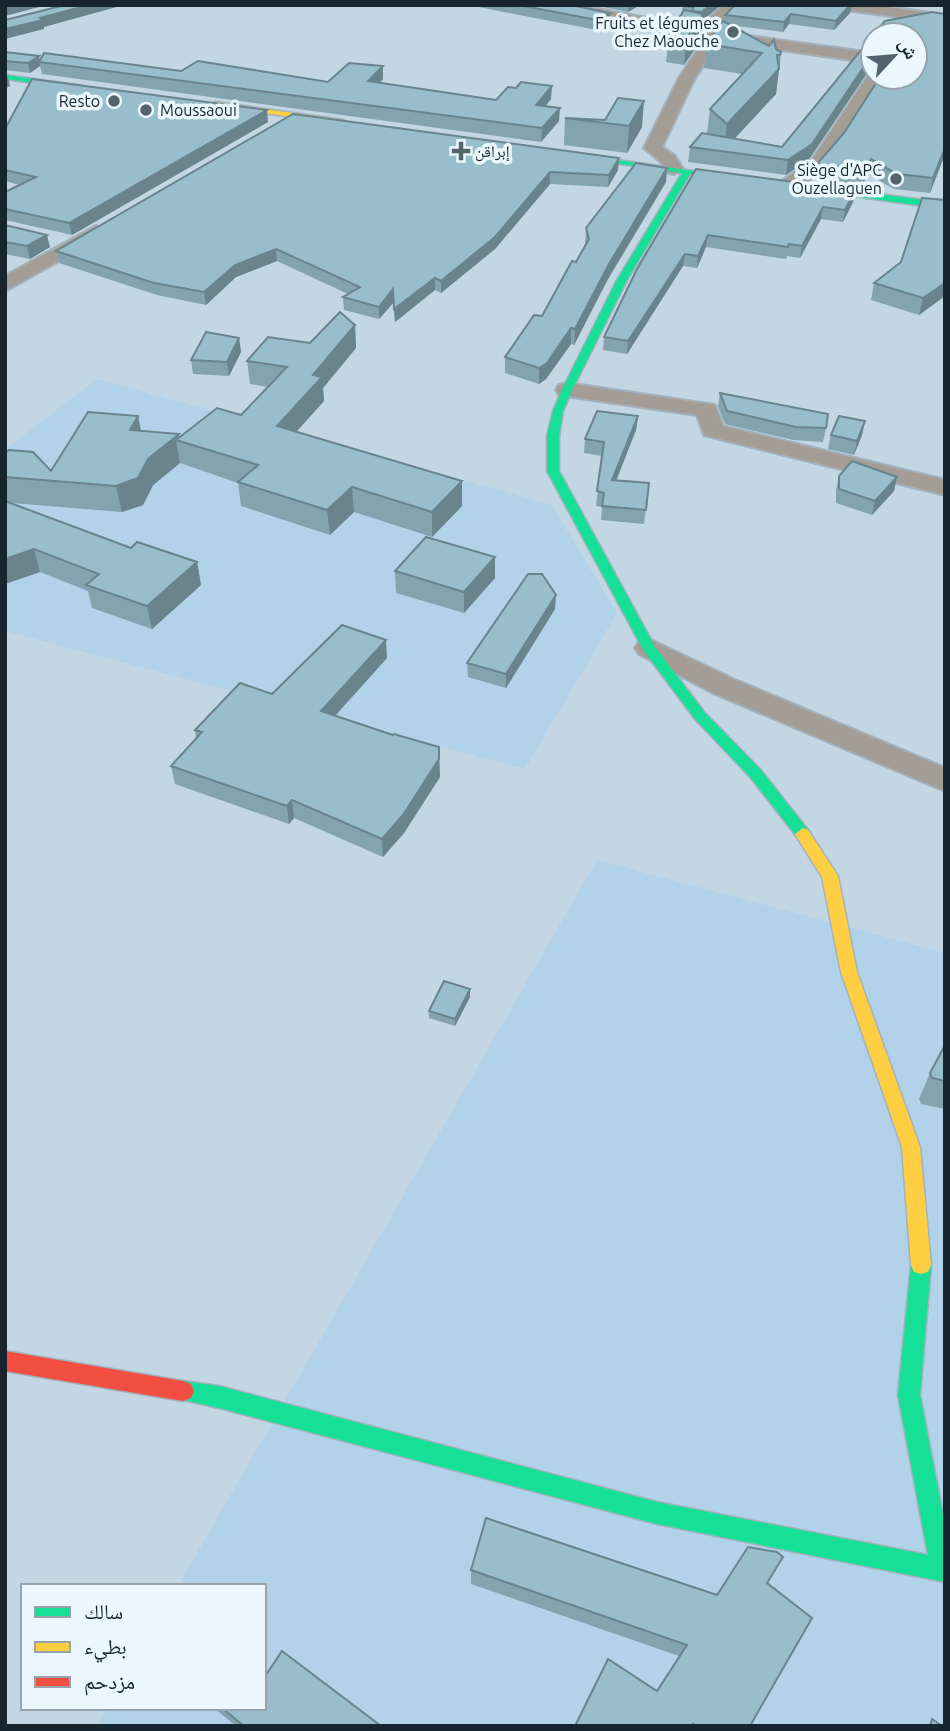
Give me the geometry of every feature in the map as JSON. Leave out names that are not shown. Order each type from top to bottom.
[{"type":"street","points":[[555,5],[708,34],[859,56]]},
{"type":"street","points":[[681,170],[653,148],[708,34],[733,5]]},
{"type":"street","points":[[838,5],[945,19]]},
{"type":"street","points":[[5,77],[97,90]]},
{"type":"street","points":[[776,183],[818,164],[866,91]]},
{"type":"street","points":[[201,103],[363,125]]},
{"type":"street","points":[[270,128],[294,115]]},
{"type":"street","points":[[546,151],[945,206]]},
{"type":"street","points":[[5,1361],[219,1397],[657,1513],[943,1570],[909,1395],[922,1255],[911,1147],[849,972],[830,876],[789,816],[755,773],[700,716],[649,648],[554,471],[553,436],[558,411],[622,279],[668,199],[681,170]]},
{"type":"street","points":[[5,285],[107,226]]},
{"type":"street","points":[[51,239],[74,244]]},
{"type":"street","points":[[567,390],[707,410],[712,430],[945,488]]},
{"type":"street","points":[[649,648],[723,686],[945,780]]},
{"type":"shaded area","points":[[97,379],[552,505],[617,613],[525,769],[5,631],[5,449]]},
{"type":"shaded area","points":[[597,860],[945,953],[945,1726],[97,1726],[106,1710],[266,1710],[266,1584],[179,1584]]},
{"type":"building","points":[[65,5],[89,5],[5,29],[5,20]]},
{"type":"building","points":[[518,5],[570,5],[610,13],[597,20]]},
{"type":"building","points":[[710,5],[702,12],[692,11],[694,7],[683,6]]},
{"type":"building","points":[[735,5],[850,5],[836,21],[791,14],[784,22],[725,15]]},
{"type":"building","points":[[684,10],[703,14],[687,38],[669,35]]},
{"type":"building","points":[[932,12],[945,14],[945,148],[933,178],[897,174],[871,159],[865,170],[817,164],[844,133],[871,91],[929,91],[929,21],[885,21]]},
{"type":"building","points":[[723,21],[769,46],[774,40],[776,49],[781,52],[777,55],[779,69],[727,124],[710,109],[762,53],[707,44]]},
{"type":"building","points":[[5,52],[39,56],[28,63],[5,61]]},
{"type":"building","points":[[859,52],[859,74],[812,144],[788,160],[690,147],[702,133],[782,147]]},
{"type":"building","points":[[44,53],[181,71],[198,61],[328,82],[349,63],[383,66],[368,81],[496,100],[508,87],[516,88],[521,82],[552,86],[536,105],[560,108],[542,128],[39,62]]},
{"type":"building","points":[[32,79],[267,110],[69,223],[5,209],[5,192],[36,177],[5,170],[5,129]]},
{"type":"building","points":[[618,98],[644,101],[629,126],[565,118],[605,120]]},
{"type":"building","points":[[293,114],[619,158],[609,175],[550,172],[495,237],[441,281],[435,278],[394,309],[393,289],[379,307],[343,297],[360,287],[276,249],[235,265],[204,292],[154,283],[56,251]]},
{"type":"building","points":[[636,163],[667,168],[609,264],[575,329],[571,328],[547,363],[539,368],[505,357],[534,315],[542,316],[572,261],[576,262],[589,239],[586,228]]},
{"type":"building","points":[[696,169],[855,190],[845,210],[823,207],[802,246],[789,244],[788,247],[708,235],[698,256],[685,254],[628,341],[604,337],[637,269]]},
{"type":"building","points":[[922,198],[945,200],[945,283],[923,298],[874,283],[901,262]]},
{"type":"building","points":[[5,225],[47,235],[27,246],[5,242]]},
{"type":"building","points":[[340,312],[355,325],[313,375],[322,377],[277,426],[462,481],[432,512],[352,487],[327,510],[238,482],[258,465],[176,440],[217,408],[241,415],[287,367],[247,361],[268,337],[310,343]]},
{"type":"building","points":[[206,332],[239,338],[227,362],[191,360]]},
{"type":"building","points":[[720,393],[828,414],[826,428],[796,427],[727,411]]},
{"type":"building","points":[[597,411],[638,416],[612,480],[649,483],[646,510],[602,506],[604,493],[597,491],[604,442],[585,439]]},
{"type":"building","points":[[88,412],[138,416],[130,430],[179,434],[148,459],[138,478],[116,486],[5,477],[5,453],[9,450],[33,452],[51,471]]},
{"type":"building","points":[[839,416],[865,421],[857,441],[831,435]]},
{"type":"building","points":[[852,461],[897,477],[875,501],[839,489],[839,476]]},
{"type":"building","points":[[5,501],[131,548],[137,542],[197,562],[147,606],[86,585],[99,574],[34,549],[5,559]]},
{"type":"building","points":[[426,537],[495,557],[464,592],[395,571]]},
{"type":"building","points":[[528,574],[542,574],[556,595],[506,674],[467,663]]},
{"type":"building","points":[[342,625],[386,640],[321,711],[439,747],[439,759],[403,815],[382,839],[292,800],[287,806],[171,766],[202,732],[195,730],[240,683],[272,694]]},
{"type":"building","points":[[444,981],[470,989],[455,1019],[429,1011]]},
{"type":"building","points":[[945,1045],[945,1081],[932,1078],[930,1073]]},
{"type":"building","points":[[486,1518],[717,1595],[748,1547],[777,1552],[783,1557],[767,1583],[812,1618],[750,1726],[575,1726],[608,1659],[657,1691],[687,1645],[471,1570]]},
{"type":"building","points":[[282,1651],[381,1726],[244,1726],[224,1710],[266,1710],[266,1675]]},
{"type":"building","points":[[932,1719],[942,1726],[930,1726]]},
{"type":"traffic: fast","points":[[5,77],[83,88]]},
{"type":"traffic: fast","points":[[565,154],[745,179]]},
{"type":"traffic: fast","points":[[687,171],[622,280],[567,390],[558,411],[553,436],[553,471],[649,648],[700,716],[755,773],[803,834]]},
{"type":"traffic: fast","points":[[805,187],[945,206]]},
{"type":"traffic: fast","points":[[921,1265],[909,1395],[942,1570]]},
{"type":"traffic: fast","points":[[183,1391],[219,1397],[657,1513],[945,1570]]},
{"type":"traffic: slow","points":[[215,104],[343,122]]},
{"type":"traffic: slow","points":[[803,834],[830,876],[849,972],[911,1147],[921,1265]]},
{"type":"traffic: jam","points":[[5,1361],[183,1391]]},
{"type":"place","name":"Fruits et légumes Chez Maouche","points":[[733,32]]},
{"type":"place","name":"Resto","points":[[114,101]]},
{"type":"place","name":"Moussaoui","points":[[146,110]]},
{"type":"place","name":"إبراقن","points":[[461,151]]},
{"type":"place","name":"Siège d'APC Ouzellaguen","points":[[896,179]]}]
